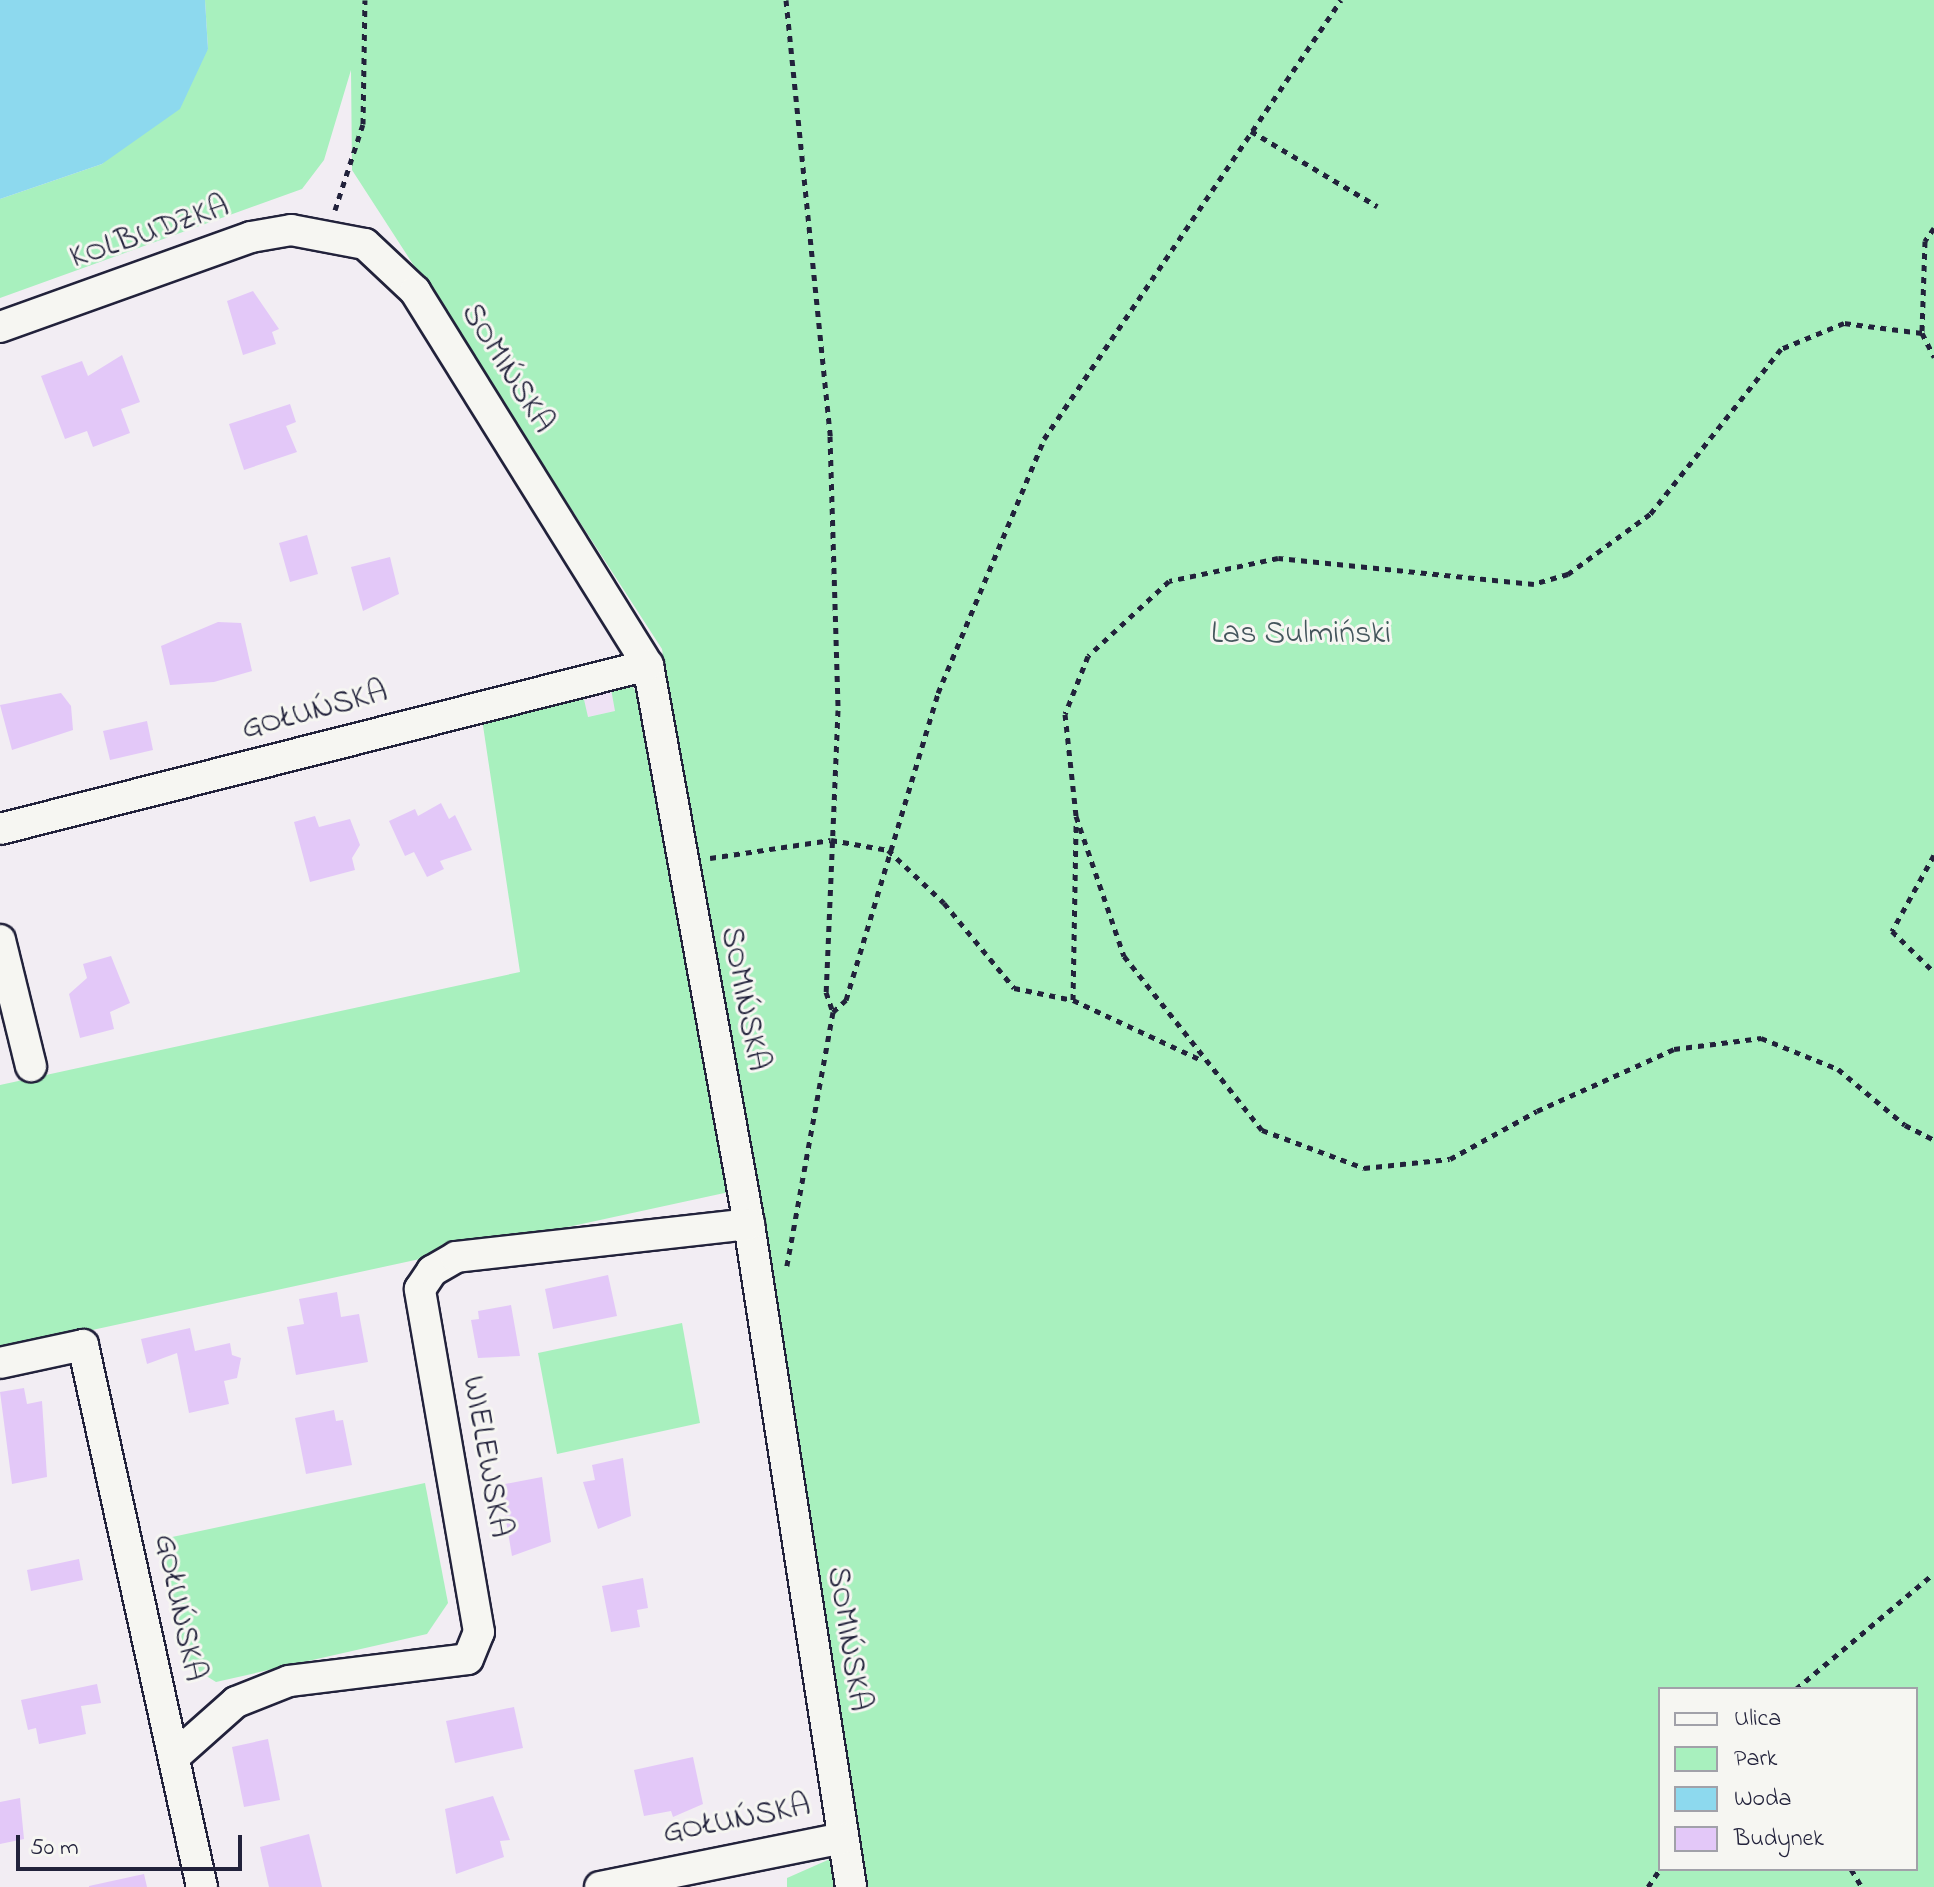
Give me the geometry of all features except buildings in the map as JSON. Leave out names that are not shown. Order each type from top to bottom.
[{"type":"street","name":"KOLBUDZKA","points":[[0,327],[251,237],[291,230],[328,234]]},
{"type":"street","name":"SOMIŃSKA","points":[[328,234],[365,244],[415,291],[648,665],[681,862],[749,1224],[851,1887]]},
{"type":"street","name":"GOŁUŃSKA","points":[[0,829],[648,665]]},
{"type":"street","points":[[0,940],[31,1066]]},
{"type":"street","name":"WIELEWSKA","points":[[174,1757],[236,1702],[289,1681],[468,1659],[479,1632],[420,1289],[432,1271],[456,1257],[749,1224]]},
{"type":"street","name":"GOŁUŃSKA","points":[[0,1363],[83,1345],[202,1887]]},
{"type":"street","name":"GOŁUŃSKA","points":[[600,1887],[842,1838]]},
{"type":"path","points":[[328,234],[363,124],[365,0]]},
{"type":"path","points":[[786,0],[830,436],[838,710],[826,992],[833,1012],[786,1271]]},
{"type":"path","points":[[833,1012],[846,1000],[888,850],[938,693],[1044,439],[1341,0]]},
{"type":"path","points":[[1251,131],[1377,206]]},
{"type":"path","points":[[1934,228],[1925,241],[1922,333],[1934,357]]},
{"type":"path","points":[[1073,1000],[1076,816],[1065,714],[1088,656],[1169,581],[1278,558],[1534,584],[1568,574],[1650,514],[1781,349],[1844,323],[1922,333]]},
{"type":"path","points":[[1076,816],[1124,956],[1202,1061],[1262,1130],[1364,1168],[1450,1159],[1537,1111],[1674,1049],[1761,1038],[1838,1069],[1905,1125],[1934,1140]]},
{"type":"path","points":[[681,862],[831,840],[888,850],[944,903],[1014,988],[1073,1000],[1202,1061]]},
{"type":"path","points":[[1934,855],[1892,931],[1934,972]]},
{"type":"path","points":[[1798,1687],[1934,1573]]},
{"type":"shaded area","points":[[611,689],[616,711],[587,717],[583,695]]},
{"type":"green space","name":"Las Sulmiński","points":[[205,0],[1934,0],[1934,1887],[787,1887],[787,1878],[855,1848],[662,649],[352,170],[351,70],[324,160],[302,189],[0,298],[0,199],[102,164],[208,49]]},
{"type":"green space","points":[[631,685],[645,703],[729,1192],[0,1350],[0,1085],[520,972],[482,719],[583,695],[588,717],[615,711],[611,689]]},
{"type":"green space","points":[[682,1323],[700,1423],[557,1454],[538,1353]]},
{"type":"green space","points":[[425,1483],[448,1603],[427,1634],[216,1682],[184,1662],[158,1540]]},
{"type":"water","points":[[0,0],[205,0],[208,49],[180,109],[102,164],[0,199]]}]
